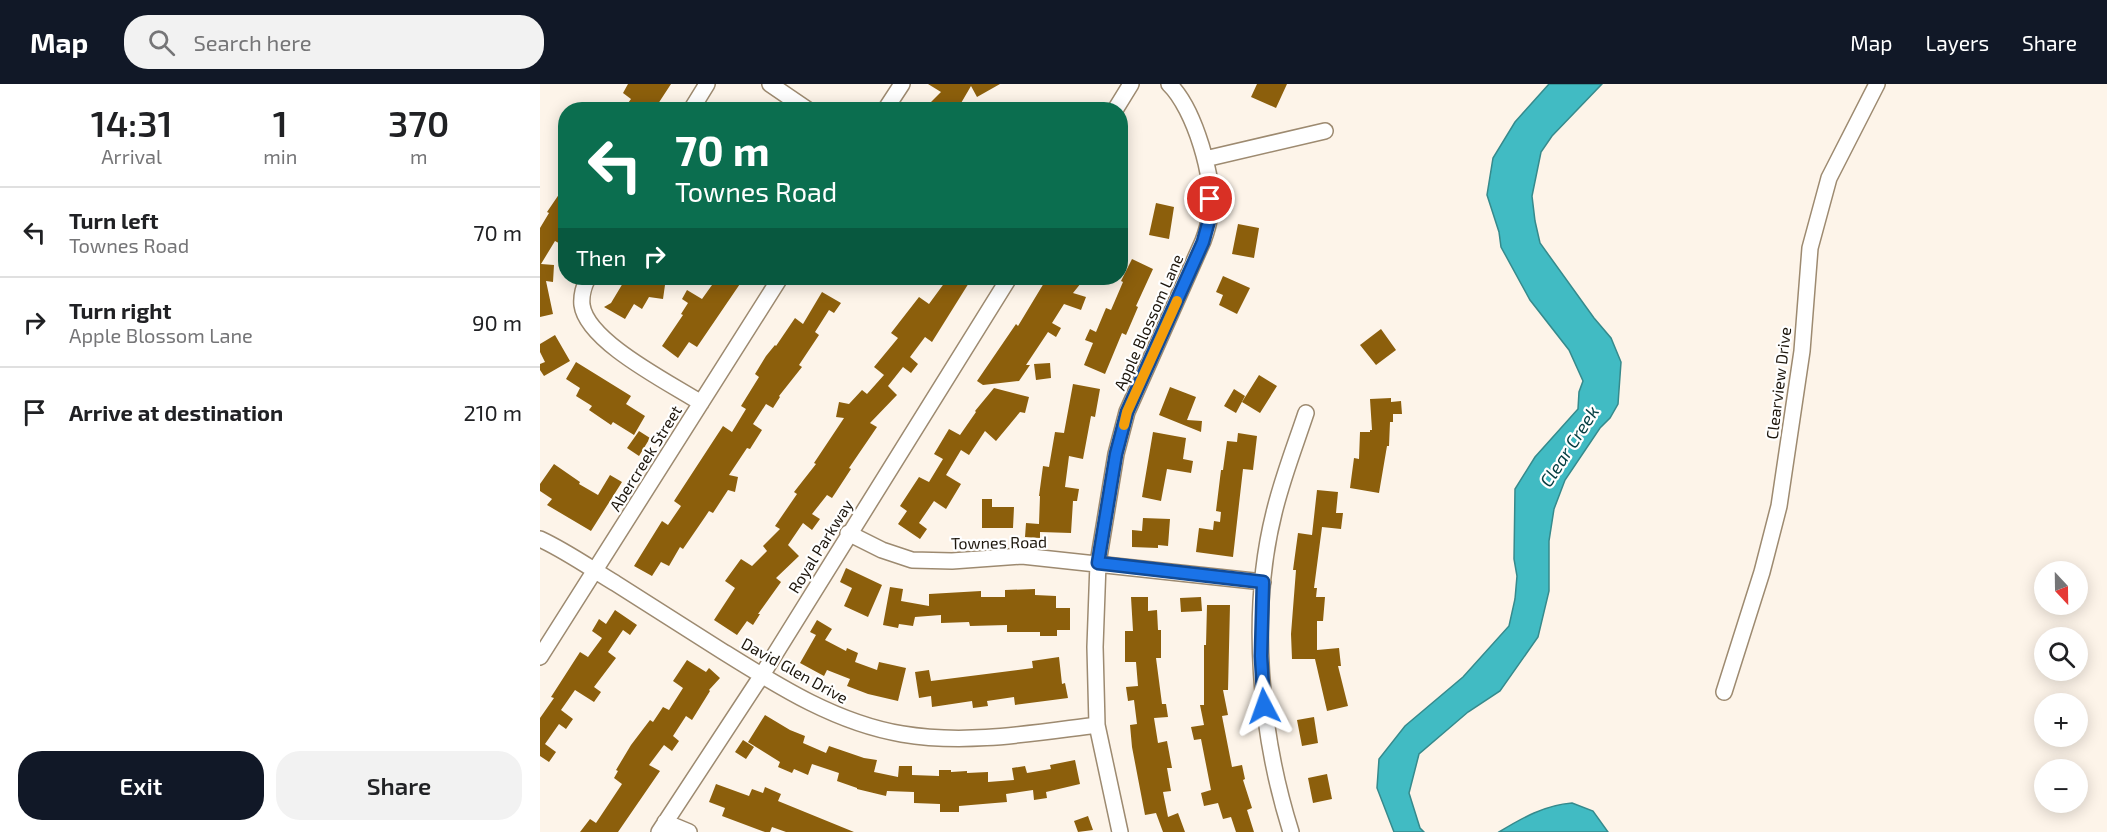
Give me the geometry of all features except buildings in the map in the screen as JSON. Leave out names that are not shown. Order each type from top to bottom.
[{"type":"street","points":[[696,102],[707,84]]},
{"type":"street","points":[[770,84],[796,102]]},
{"type":"street","points":[[890,102],[902,84]]},
{"type":"street","points":[[1120,102],[1131,84]]},
{"type":"street","name":"Apple Blossom Lane","points":[[1120,832],[1097,725],[1095,647],[1098,563],[1116,454],[1127,412],[1206,232],[1211,213],[1210,184],[1205,159],[1188,113],[1168,84]]},
{"type":"street","name":"Clearview Drive","points":[[1724,692],[1762,572],[1779,506],[1802,351],[1810,248],[1829,178],[1877,84]]},
{"type":"street","points":[[1205,159],[1324,131]]},
{"type":"street","points":[[585,285],[582,305],[590,325],[608,344],[701,403]]},
{"type":"street","name":"Abercreek Street","points":[[540,657],[776,285]]},
{"type":"street","name":"Royal Parkway","points":[[662,827],[762,675],[848,533],[1005,285]]},
{"type":"street","points":[[1291,832],[1274,765],[1264,706],[1261,656],[1263,582],[1274,513],[1306,413]]},
{"type":"street","name":"Townes Road","points":[[848,533],[882,550],[912,560],[952,561],[1022,556],[1263,582]]},
{"type":"street","name":"David Glen Drive","points":[[540,539],[595,570],[762,675],[828,712],[872,727],[903,734],[953,738],[993,737],[1097,725]]},
{"type":"street","points":[[662,827],[689,832]]},
{"type":"water","name":"Clear Creek","points":[[1549,84],[1602,84],[1552,136],[1541,152],[1532,196],[1540,243],[1611,338],[1621,362],[1618,404],[1565,480],[1554,509],[1549,541],[1549,591],[1538,637],[1500,691],[1468,712],[1419,754],[1409,793],[1420,828],[1424,832],[1394,832],[1377,788],[1379,759],[1405,726],[1463,677],[1509,626],[1517,576],[1514,559],[1515,489],[1535,457],[1578,409],[1579,392],[1583,381],[1569,350],[1530,300],[1501,247],[1499,232],[1487,195],[1493,158],[1515,122]]},
{"type":"water","points":[[1572,803],[1593,811],[1608,832],[1499,832],[1543,809]]},
{"type":"slow traffic","points":[[1124,425],[1127,412],[1177,301]]},
{"type":"route","points":[[1210,199],[1211,213],[1203,242],[1127,412],[1116,454],[1098,563],[1263,582],[1261,656],[1264,706]]}]
